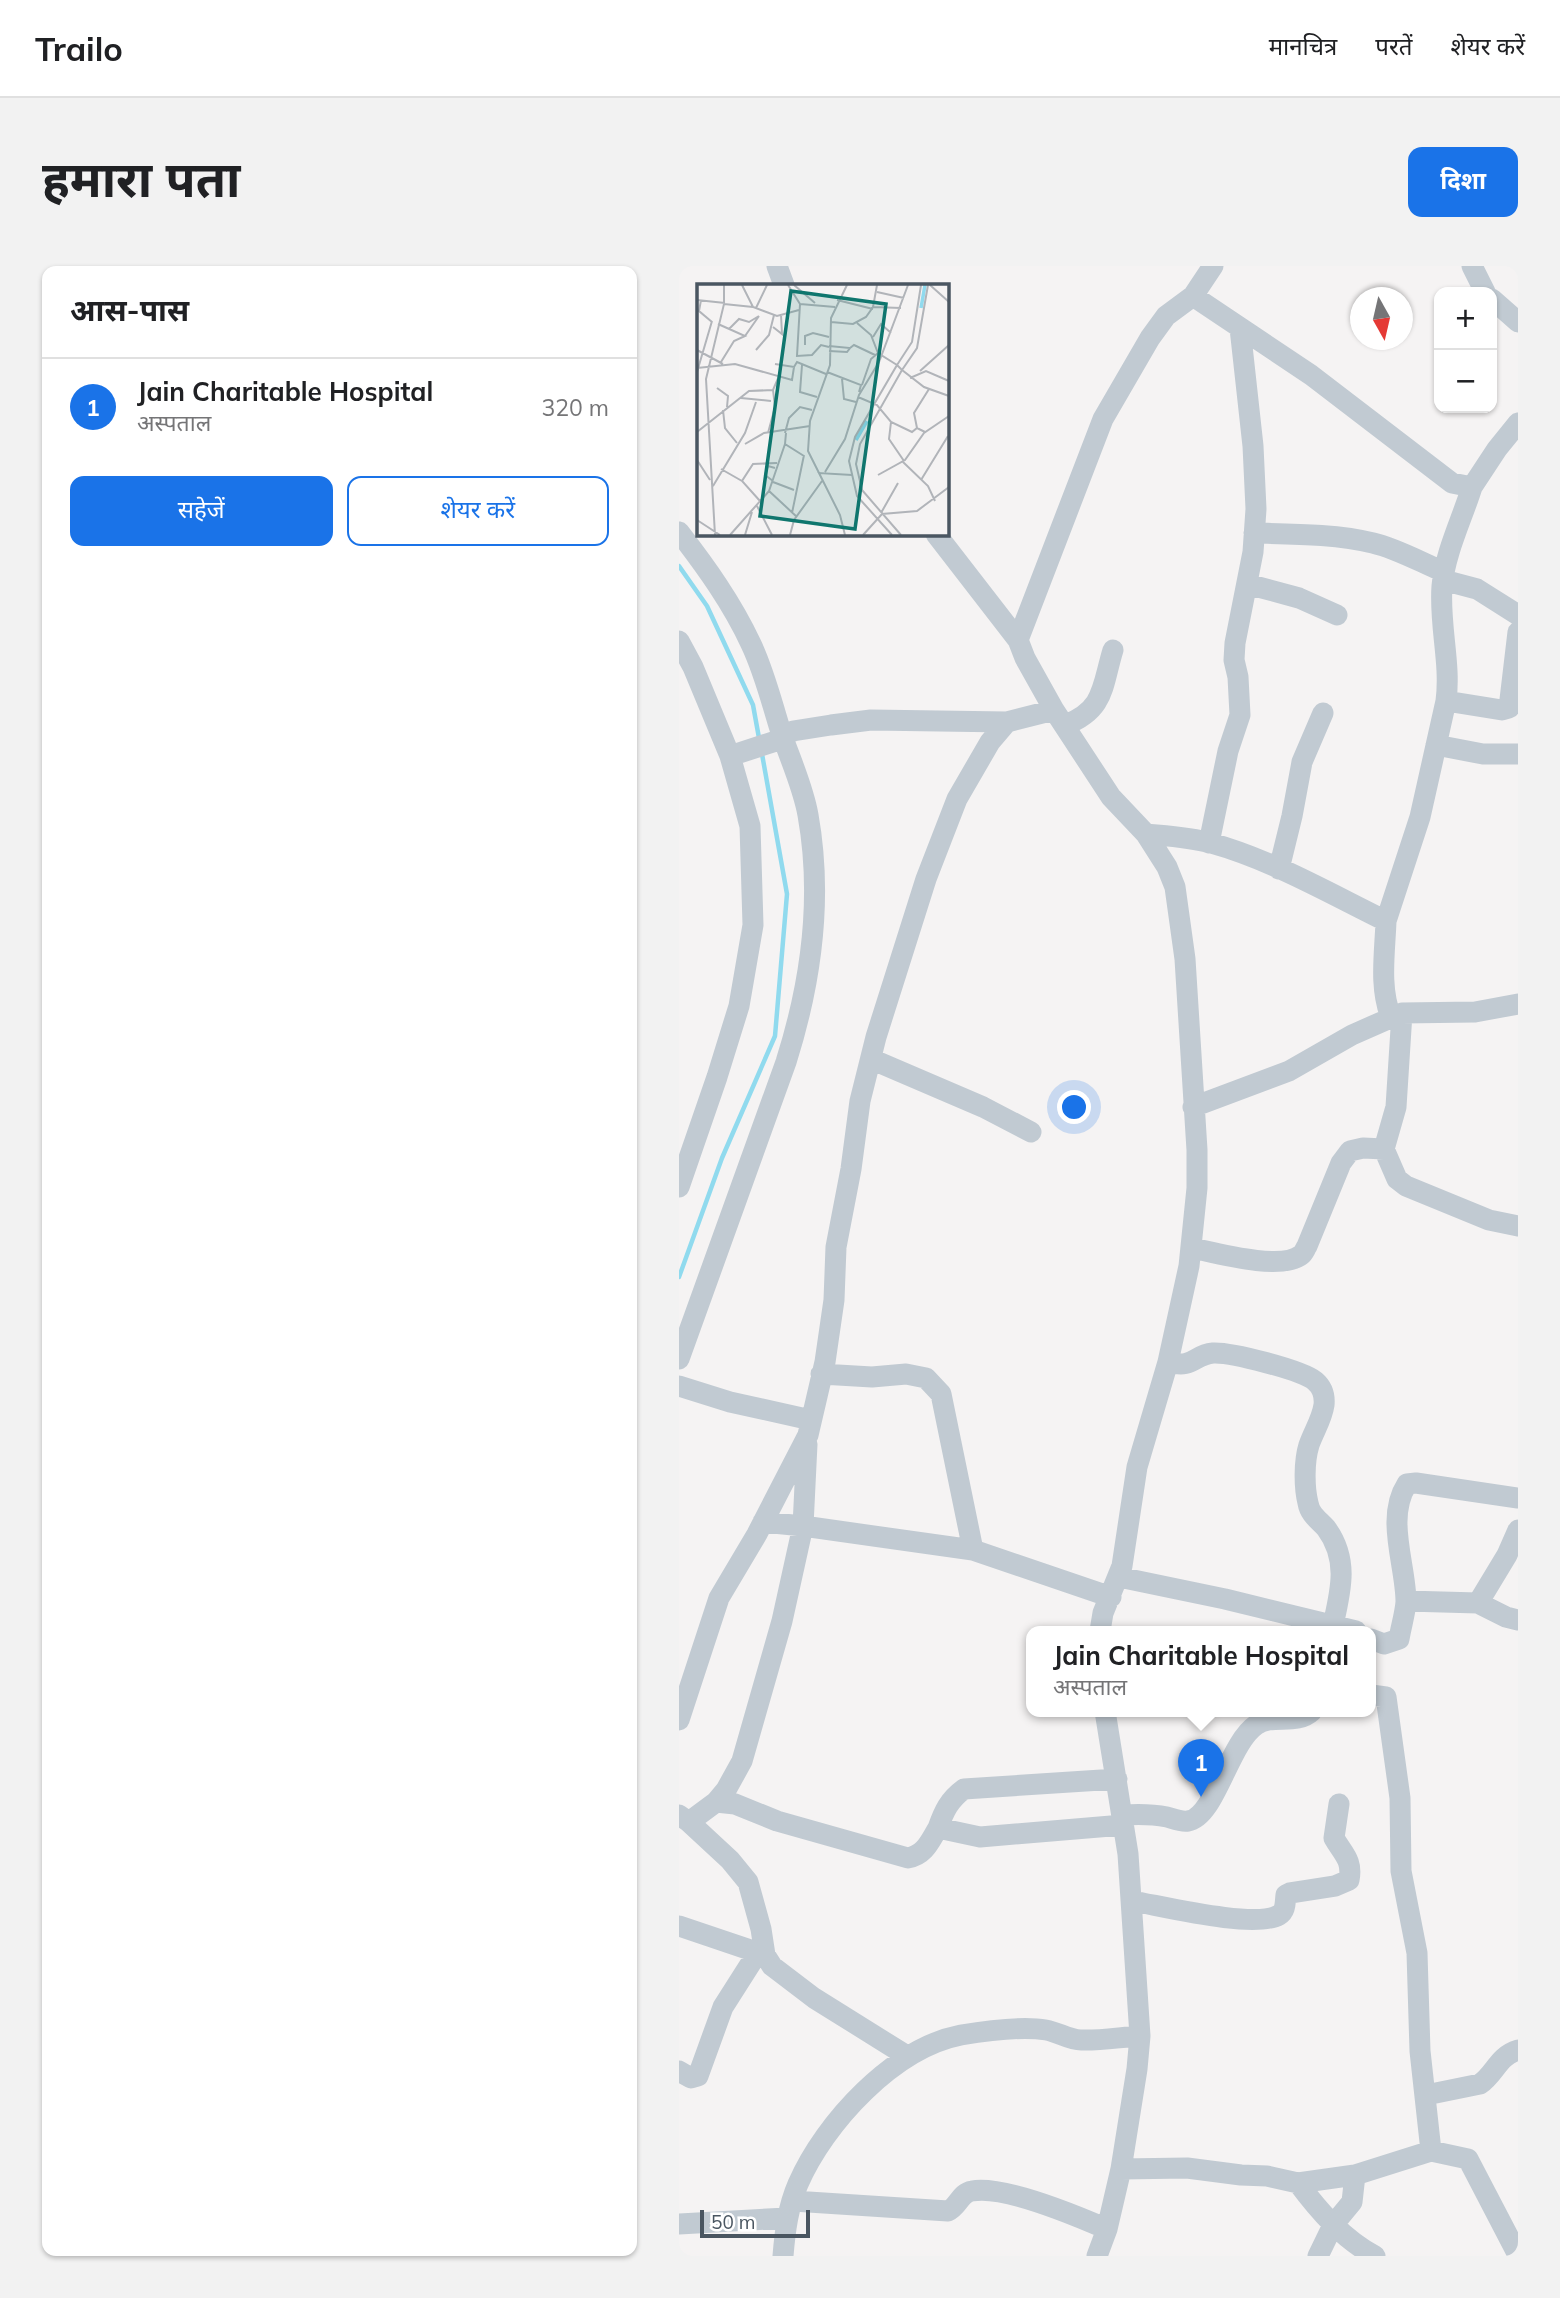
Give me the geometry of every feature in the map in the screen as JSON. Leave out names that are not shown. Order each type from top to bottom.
[{"type":"street","points":[[777,266],[785,284]]},
{"type":"street","points":[[1018,640],[1103,419],[1150,338],[1166,316],[1192,296],[1213,266]]},
{"type":"street","points":[[1472,266],[1482,287]]},
{"type":"street","points":[[1192,296],[1311,375],[1452,483],[1472,487]]},
{"type":"street","points":[[1497,303],[1518,322]]},
{"type":"street","points":[[1209,843],[1228,751],[1240,715],[1238,677],[1234,660],[1254,533],[1253,446],[1241,327]]},
{"type":"street","points":[[1518,423],[1472,487],[1443,576],[1443,636],[1448,682],[1446,701],[1420,817],[1386,921],[1384,987],[1385,1003],[1396,1015],[1396,1107],[1384,1149],[1397,1179],[1406,1186],[1489,1220],[1518,1226]]},
{"type":"street","points":[[679,532],[733,607],[770,691],[807,813],[814,889],[810,957],[800,1016],[786,1062],[679,1359]]},
{"type":"street","points":[[1254,533],[1371,542],[1402,553],[1443,576],[1478,589],[1518,615]]},
{"type":"street","points":[[938,536],[1018,640],[1025,658],[1060,718],[1111,797],[1146,834],[1167,867],[1175,887],[1185,959],[1197,1150],[1192,1248],[1168,1362],[1137,1467],[1115,1587],[1103,1613],[1101,1626]]},
{"type":"street","points":[[1247,584],[1299,598],[1337,615]]},
{"type":"street","points":[[1446,701],[1509,709],[1518,632]]},
{"type":"street","points":[[679,642],[736,748],[750,827],[753,925],[739,1006],[679,1187]]},
{"type":"street","points":[[736,748],[781,734],[871,720],[1007,722],[1081,719],[1097,703],[1113,650]]},
{"type":"street","points":[[1279,869],[1302,762],[1322,713]]},
{"type":"street","points":[[679,2071],[691,2078],[698,2077],[723,2007],[761,1953],[761,1929],[748,1882],[730,1860],[684,1818],[716,1802],[726,1790],[742,1760],[782,1621],[803,1526],[809,1427],[834,1300],[835,1247],[851,1169],[860,1101],[926,879],[957,799],[990,741],[1007,722]]},
{"type":"street","points":[[1436,746],[1483,754],[1518,754]]},
{"type":"street","points":[[1146,834],[1209,843],[1279,869],[1386,921]]},
{"type":"street","points":[[1193,1107],[1289,1071],[1396,1015],[1475,1012],[1518,1004]]},
{"type":"street","points":[[871,1059],[983,1107],[1031,1132]]},
{"type":"street","points":[[1192,1248],[1254,1261],[1277,1262],[1301,1255],[1341,1163],[1350,1151],[1363,1148],[1384,1149]]},
{"type":"street","points":[[763,1522],[973,1550],[1115,1587],[1333,1625],[1342,1582],[1342,1559],[1336,1544],[1314,1517],[1307,1502],[1307,1456],[1324,1404],[1322,1389],[1314,1380],[1292,1371],[1234,1354],[1212,1353],[1189,1364],[1168,1362]]},
{"type":"street","points":[[821,1374],[872,1377],[906,1374],[926,1378],[933,1384],[941,1394],[973,1550]]},
{"type":"street","points":[[679,1386],[809,1427]]},
{"type":"street","points":[[679,1720],[719,1598],[763,1522],[809,1427]]},
{"type":"street","points":[[1376,1642],[1384,1644],[1399,1639],[1406,1601],[1399,1558],[1398,1505],[1407,1484],[1416,1483],[1518,1498]]},
{"type":"street","points":[[1478,1603],[1507,1555],[1518,1530]]},
{"type":"street","points":[[1406,1601],[1478,1603],[1518,1620]]},
{"type":"street","points":[[1376,1696],[1386,1697],[1389,1705],[1400,1798],[1401,1871],[1417,1953],[1420,2050],[1430,2151]]},
{"type":"street","points":[[1097,2256],[1107,2229],[1121,2169],[1137,2069],[1139,2036],[1132,1901],[1123,1820],[1117,1779],[1109,1750],[1106,1717]]},
{"type":"street","points":[[938,1828],[980,1837],[1123,1820],[1164,1817],[1181,1821],[1194,1819],[1212,1799],[1234,1751],[1251,1728],[1268,1719],[1304,1717]]},
{"type":"street","points":[[716,1802],[735,1804],[777,1821],[908,1858],[917,1857],[924,1852],[944,1811],[953,1797],[964,1789],[1117,1779]]},
{"type":"street","points":[[1132,1901],[1234,1919],[1269,1918],[1281,1914],[1284,1911],[1286,1895],[1335,1886],[1349,1880],[1347,1855],[1334,1839],[1339,1804]]},
{"type":"street","points":[[679,1926],[761,1953],[793,1984],[907,2056]]},
{"type":"street","points":[[783,2256],[790,2209],[811,2158],[842,2115],[907,2056],[927,2045],[962,2035],[1007,2031],[1045,2029],[1082,2040],[1139,2036]]},
{"type":"street","points":[[1426,2095],[1480,2084],[1504,2056],[1518,2050]]},
{"type":"street","points":[[1121,2169],[1187,2168],[1267,2176],[1298,2183],[1355,2175],[1430,2151],[1468,2160],[1518,2255]]},
{"type":"street","points":[[1318,2256],[1333,2225],[1352,2202],[1355,2175]]},
{"type":"street","points":[[1298,2183],[1333,2225],[1375,2256]]},
{"type":"street","points":[[679,2224],[790,2209],[948,2211],[970,2191],[987,2191],[1028,2200],[1107,2229]]},
{"type":"waterway","points":[[679,566],[707,606],[753,705],[759,738]]},
{"type":"waterway","points":[[679,1277],[722,1158],[775,1036],[787,894],[762,754]]},
{"type":"place","name":"Jain Charitable Hospital","points":[[1201,1797]]}]
